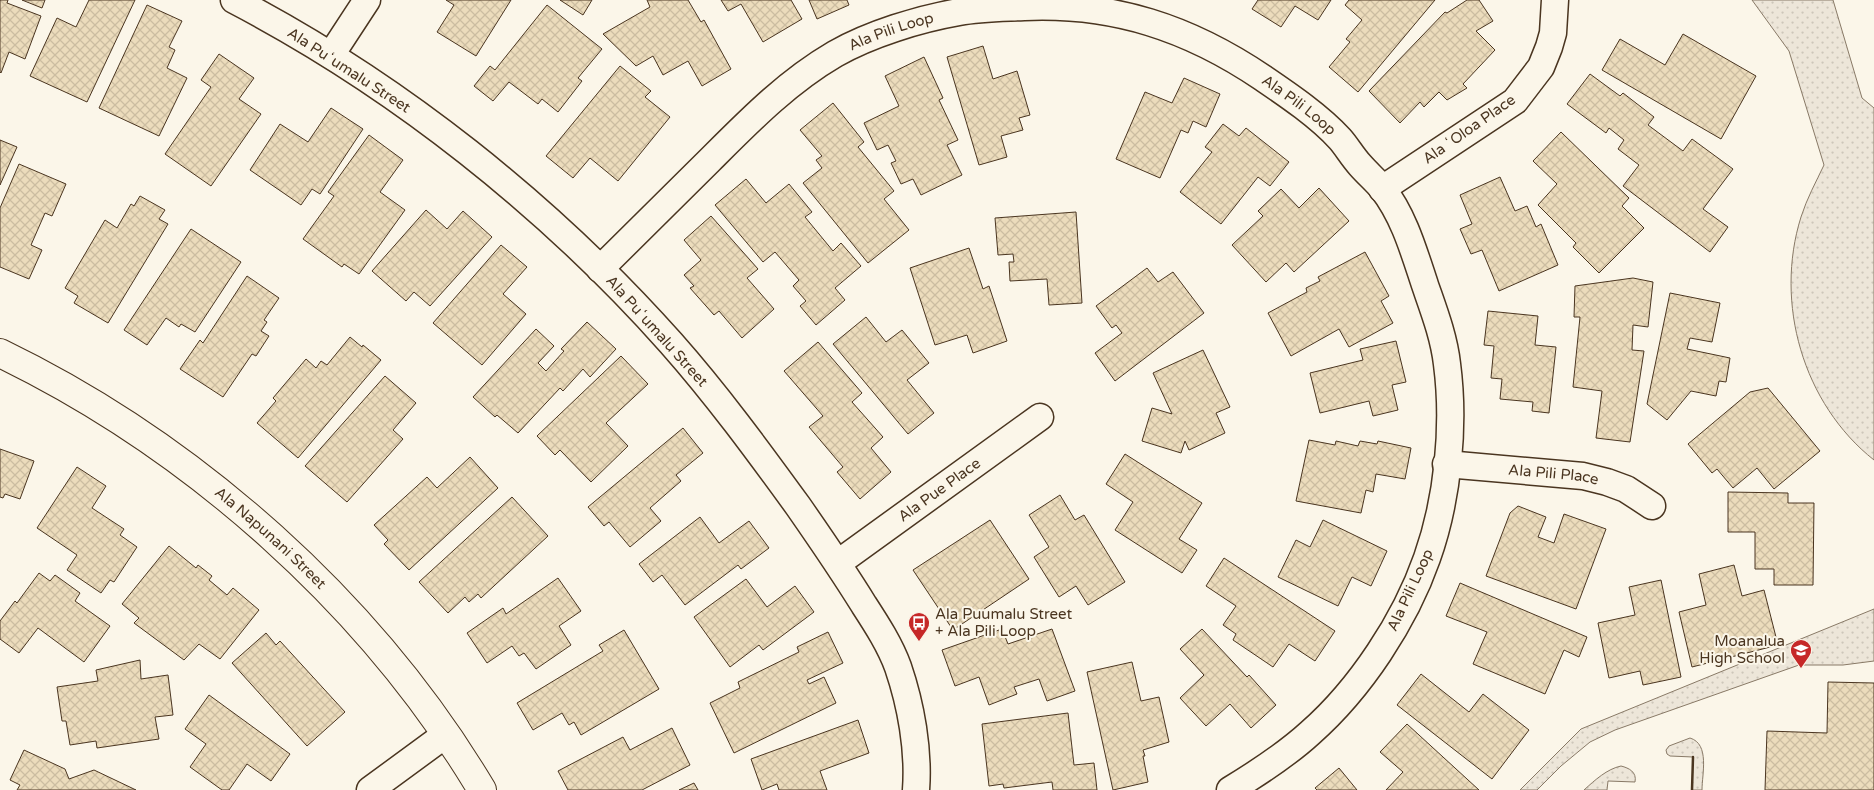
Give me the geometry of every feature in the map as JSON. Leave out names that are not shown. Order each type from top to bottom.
[{"type":"street","name":"Ala Puʻumalu Street","points":[[234,0],[330,55],[476,158],[600,269],[671,343],[739,426],[838,563],[880,630],[897,666],[912,725],[917,770],[916,790]]},
{"type":"street","points":[[330,55],[368,0]]},
{"type":"street","name":"Ala ʻOloa Place","points":[[1382,188],[1515,101],[1541,67],[1549,47],[1553,33],[1555,0]]},
{"type":"street","name":"Ala Pili Loop","points":[[600,269],[767,103],[801,77],[837,53],[876,36],[918,22],[961,11],[1041,6],[1145,10],[1171,29],[1232,58],[1278,88],[1338,137],[1360,166],[1382,188],[1398,213],[1439,322],[1447,361],[1450,420],[1443,494],[1427,558],[1391,633],[1368,667],[1343,700],[1310,733],[1280,757],[1230,790]]},
{"type":"street","name":"Ala Napunani Street","points":[[0,353],[32,368],[95,404],[157,445],[216,489],[318,581],[362,628],[405,679],[482,790]]},
{"type":"street","name":"Ala Pue Place","points":[[838,563],[1040,417]]},
{"type":"street","name":"Ala Pili Place","points":[[1446,464],[1583,476],[1626,489],[1652,506]]},
{"type":"street","points":[[370,790],[445,735]]},
{"type":"shaded area","points":[[1752,0],[1833,0],[1862,98],[1874,108],[1874,460],[1849,437],[1829,410],[1813,381],[1801,350],[1794,317],[1791,283],[1793,250],[1803,210],[1824,165],[1789,51]]},
{"type":"shaded area","points":[[1874,609],[1874,661],[1843,665],[1799,665],[1615,730],[1590,742],[1561,766],[1537,790],[1520,790],[1581,729]]},
{"type":"shaded area","points":[[1690,738],[1696,741],[1703,753],[1702,790],[1692,790],[1693,757],[1670,756],[1666,750],[1669,746]]},
{"type":"shaded area","points":[[1621,766],[1632,771],[1635,776],[1635,782],[1608,781],[1607,790],[1584,790],[1606,772]]},
{"type":"building","points":[[0,0],[8,0],[7,3],[41,16],[25,59],[9,52],[1,73],[0,72]]},
{"type":"building","points":[[22,0],[45,0],[42,8]]},
{"type":"building","points":[[89,0],[135,0],[87,102],[30,76],[57,18],[76,27]]},
{"type":"building","points":[[446,0],[511,0],[476,56],[437,32],[454,5]]},
{"type":"building","points":[[560,0],[592,0],[583,15]]},
{"type":"building","points":[[647,0],[688,0],[701,22],[704,20],[731,69],[702,86],[688,61],[663,75],[653,56],[636,66],[603,34],[650,7]]},
{"type":"building","points":[[721,0],[791,0],[802,19],[763,42],[741,4],[728,11]]},
{"type":"building","points":[[809,0],[847,0],[849,5],[817,19]]},
{"type":"building","points":[[1258,0],[1331,0],[1318,20],[1295,6],[1281,27],[1252,9]]},
{"type":"building","points":[[1349,0],[1435,0],[1358,92],[1329,67],[1350,42],[1346,39],[1362,20],[1345,5]]},
{"type":"building","points":[[1467,0],[1479,0],[1493,21],[1476,31],[1495,50],[1463,84],[1467,88],[1447,100],[1439,92],[1424,107],[1420,102],[1400,123],[1369,91],[1445,12],[1447,13]]},
{"type":"building","points":[[147,5],[182,21],[169,47],[175,50],[167,68],[187,78],[159,136],[99,108]]},
{"type":"building","points":[[547,5],[602,49],[578,78],[582,81],[558,112],[542,99],[538,104],[509,82],[493,101],[474,86],[490,66],[495,70]]},
{"type":"building","points":[[1683,34],[1756,76],[1721,139],[1602,70],[1620,39],[1665,65]]},
{"type":"building","points":[[983,46],[993,79],[1017,71],[1030,115],[1019,118],[1023,130],[1001,136],[1007,157],[979,165],[947,57]]},
{"type":"building","points":[[219,54],[254,78],[239,99],[261,114],[211,186],[165,154],[211,87],[201,80]]},
{"type":"building","points":[[924,57],[943,98],[939,100],[958,140],[947,145],[962,175],[921,195],[913,179],[901,184],[891,163],[896,161],[888,145],[877,150],[864,123],[899,106],[885,76]]},
{"type":"building","points":[[620,66],[651,91],[645,97],[670,117],[618,181],[590,158],[573,178],[546,156]]},
{"type":"building","points":[[1590,74],[1620,96],[1623,93],[1654,117],[1648,125],[1683,151],[1692,139],[1733,169],[1703,209],[1728,227],[1710,252],[1623,186],[1639,165],[1618,149],[1624,140],[1609,128],[1606,133],[1567,104]]},
{"type":"building","points":[[1184,78],[1220,94],[1206,127],[1193,121],[1188,133],[1181,130],[1160,178],[1116,159],[1145,92],[1172,103]]},
{"type":"building","points":[[833,103],[864,142],[858,147],[894,191],[884,199],[909,230],[868,263],[803,183],[822,168],[816,160],[822,156],[800,130]]},
{"type":"building","points":[[331,108],[363,129],[320,194],[312,189],[301,205],[250,170],[280,124],[308,142]]},
{"type":"building","points":[[1223,124],[1239,136],[1246,128],[1289,162],[1270,186],[1258,177],[1221,224],[1180,192],[1212,152],[1205,147]]},
{"type":"building","points":[[1561,132],[1629,198],[1622,206],[1644,228],[1599,273],[1573,247],[1576,243],[1538,205],[1557,184],[1533,161]]},
{"type":"building","points":[[369,135],[403,160],[380,192],[405,210],[359,274],[344,264],[342,267],[303,239],[334,196],[328,192]]},
{"type":"building","points":[[0,140],[17,147],[0,185]]},
{"type":"building","points":[[19,164],[66,184],[52,216],[45,213],[31,245],[42,250],[29,279],[0,267],[0,208]]},
{"type":"building","points":[[1500,177],[1515,211],[1527,206],[1536,227],[1541,224],[1558,265],[1499,291],[1482,250],[1471,254],[1460,229],[1472,224],[1460,195]]},
{"type":"building","points":[[746,179],[766,203],[789,184],[812,212],[805,217],[833,251],[841,243],[861,266],[835,288],[845,300],[816,325],[800,306],[806,301],[793,286],[799,280],[775,252],[763,262],[715,205]]},
{"type":"building","points":[[1319,188],[1349,221],[1294,272],[1286,263],[1266,282],[1232,245],[1263,216],[1258,211],[1281,189],[1299,208]]},
{"type":"building","points":[[140,196],[165,210],[159,219],[168,224],[108,323],[74,303],[78,296],[65,288],[105,220],[117,228],[131,204],[134,206]]},
{"type":"building","points":[[426,210],[447,229],[463,211],[492,237],[430,306],[414,292],[406,301],[372,271]]},
{"type":"building","points":[[1076,212],[1082,303],[1049,305],[1047,279],[1010,281],[1009,262],[1014,262],[1013,254],[998,255],[995,218]]},
{"type":"building","points":[[711,216],[758,269],[747,278],[774,309],[742,338],[719,311],[714,315],[690,288],[694,286],[684,275],[701,260],[684,240]]},
{"type":"building","points":[[191,229],[241,262],[195,332],[181,324],[179,327],[166,318],[147,345],[124,330]]},
{"type":"building","points":[[501,245],[527,267],[503,294],[526,314],[482,365],[433,323]]},
{"type":"building","points":[[969,248],[983,289],[989,286],[1007,341],[973,353],[967,335],[935,345],[910,268]]},
{"type":"building","points":[[1365,252],[1389,296],[1381,301],[1393,323],[1349,347],[1339,329],[1291,356],[1268,313],[1307,292],[1306,288],[1320,281],[1318,277]]},
{"type":"building","points":[[1147,268],[1158,282],[1173,272],[1204,313],[1115,381],[1095,353],[1122,333],[1116,325],[1112,328],[1096,306]]},
{"type":"building","points":[[247,276],[279,298],[264,320],[267,322],[261,331],[269,336],[256,356],[252,354],[223,397],[180,369],[200,340],[203,343]]},
{"type":"building","points":[[1633,278],[1653,282],[1648,327],[1633,325],[1632,350],[1644,351],[1630,442],[1596,438],[1602,391],[1573,387],[1580,317],[1574,317],[1575,286]]},
{"type":"building","points":[[1670,293],[1720,303],[1712,342],[1690,338],[1687,349],[1730,358],[1726,382],[1719,381],[1716,396],[1691,391],[1667,420],[1647,404]]},
{"type":"building","points":[[1488,311],[1538,316],[1535,345],[1556,347],[1549,413],[1532,411],[1533,402],[1500,399],[1502,379],[1491,378],[1494,346],[1484,345]]},
{"type":"building","points":[[866,317],[886,342],[902,330],[929,363],[907,380],[934,413],[908,434],[833,344]]},
{"type":"building","points":[[587,322],[616,349],[590,377],[583,369],[563,391],[560,388],[518,433],[497,415],[495,417],[473,397],[536,329],[554,346],[538,363],[546,371],[564,351],[561,349]]},
{"type":"building","points":[[350,337],[381,360],[298,458],[257,423],[276,401],[273,398],[306,359],[316,368],[321,361],[327,365]]},
{"type":"building","points":[[1396,341],[1406,382],[1392,385],[1398,410],[1373,416],[1369,401],[1320,413],[1310,373],[1363,360],[1360,349]]},
{"type":"building","points":[[818,342],[862,393],[852,402],[883,437],[871,448],[891,472],[860,499],[837,472],[843,467],[809,427],[823,416],[784,371]]},
{"type":"building","points":[[1203,350],[1230,407],[1216,413],[1225,433],[1189,450],[1185,441],[1181,453],[1142,441],[1152,408],[1172,414],[1153,373]]},
{"type":"building","points":[[621,356],[648,384],[606,423],[628,446],[591,482],[560,450],[555,455],[537,436]]},
{"type":"building","points":[[385,376],[416,403],[393,430],[403,439],[347,502],[305,466]]},
{"type":"building","points":[[1768,388],[1820,451],[1774,489],[1757,468],[1733,488],[1717,469],[1712,473],[1688,444],[1750,392]]},
{"type":"building","points":[[683,428],[703,453],[676,475],[681,481],[650,508],[661,521],[630,547],[609,522],[604,526],[588,507]]},
{"type":"building","points":[[1309,440],[1335,445],[1336,441],[1358,446],[1360,441],[1377,444],[1378,441],[1411,448],[1405,479],[1376,474],[1373,492],[1366,490],[1361,513],[1296,501]]},
{"type":"building","points":[[0,449],[34,461],[20,499],[5,494],[3,498],[0,497]]},
{"type":"building","points":[[1125,454],[1202,503],[1179,539],[1197,550],[1182,573],[1115,530],[1133,502],[1106,484]]},
{"type":"building","points":[[470,457],[498,488],[409,570],[384,544],[388,540],[374,525],[427,477],[437,488]]},
{"type":"building","points":[[77,467],[106,486],[92,508],[124,529],[120,535],[137,547],[114,582],[110,580],[101,593],[67,570],[77,555],[37,528]]},
{"type":"building","points":[[1728,492],[1788,493],[1788,503],[1814,503],[1813,585],[1774,585],[1774,569],[1755,569],[1755,532],[1728,532]]},
{"type":"building","points":[[1060,495],[1075,520],[1084,515],[1125,582],[1088,605],[1076,586],[1059,597],[1034,557],[1049,547],[1029,515]]},
{"type":"building","points":[[512,497],[548,536],[481,598],[478,594],[469,602],[465,597],[448,613],[419,582]]},
{"type":"building","points":[[1518,506],[1546,517],[1538,537],[1554,543],[1564,514],[1606,529],[1576,609],[1486,576],[1510,513]]},
{"type":"building","points":[[700,517],[719,543],[749,521],[769,548],[741,569],[738,565],[685,605],[662,575],[653,582],[639,564]]},
{"type":"building","points":[[990,520],[1029,579],[953,630],[913,570]]},
{"type":"building","points":[[1323,520],[1387,551],[1371,586],[1352,577],[1338,606],[1278,577],[1296,540],[1310,547]]},
{"type":"building","points":[[169,546],[196,568],[198,565],[212,576],[209,580],[227,595],[233,588],[259,610],[220,659],[199,644],[184,660],[134,623],[139,618],[122,604]]},
{"type":"building","points":[[1224,558],[1335,631],[1315,661],[1289,644],[1273,667],[1233,640],[1236,634],[1223,625],[1236,606],[1206,586]]},
{"type":"building","points":[[1734,565],[1742,596],[1764,590],[1778,645],[1692,667],[1679,612],[1706,605],[1699,574]]},
{"type":"building","points":[[39,573],[50,581],[55,575],[80,593],[75,601],[110,626],[84,662],[38,628],[19,653],[0,639],[0,621],[15,601],[17,603]]},
{"type":"building","points":[[558,578],[581,611],[559,626],[571,645],[536,669],[524,653],[519,656],[512,646],[487,663],[467,633],[503,608],[506,614]]},
{"type":"building","points":[[746,579],[767,607],[795,586],[814,612],[763,650],[759,645],[730,667],[694,617]]},
{"type":"building","points":[[1661,580],[1681,677],[1643,685],[1640,671],[1609,678],[1598,623],[1635,615],[1629,587]]},
{"type":"building","points":[[1460,583],[1587,637],[1579,657],[1564,650],[1545,694],[1473,664],[1487,632],[1446,616]]},
{"type":"building","points":[[1002,629],[1008,644],[1052,629],[1075,691],[1047,701],[1039,679],[1014,687],[1017,694],[989,705],[979,677],[955,686],[942,650]]},
{"type":"building","points":[[1202,629],[1247,677],[1249,675],[1276,705],[1251,728],[1230,704],[1206,726],[1180,698],[1204,675],[1180,649]]},
{"type":"building","points":[[624,630],[659,689],[581,735],[574,722],[569,725],[562,713],[533,730],[517,703],[603,651],[599,645]]},
{"type":"building","points":[[828,632],[843,663],[807,680],[809,684],[824,677],[836,703],[734,753],[710,703],[740,688],[738,682],[799,652],[797,647]]},
{"type":"building","points":[[266,633],[276,645],[280,641],[345,712],[307,746],[232,663]]},
{"type":"building","points":[[140,660],[141,679],[168,675],[173,715],[155,717],[159,739],[97,748],[96,741],[70,745],[66,721],[62,721],[57,687],[98,681],[96,670]]},
{"type":"building","points":[[1132,662],[1141,701],[1159,697],[1169,742],[1143,750],[1148,782],[1113,790],[1087,672]]},
{"type":"building","points":[[1421,674],[1469,712],[1483,694],[1529,730],[1492,779],[1397,705]]},
{"type":"building","points":[[1828,682],[1874,683],[1874,790],[1765,790],[1767,731],[1827,733]]},
{"type":"building","points":[[209,695],[290,754],[271,781],[247,764],[229,790],[222,790],[190,767],[206,744],[185,729]]},
{"type":"building","points":[[1068,713],[1074,765],[1094,763],[1097,790],[1053,790],[1052,782],[1004,788],[1003,784],[989,786],[982,724]]},
{"type":"building","points":[[858,720],[869,753],[820,771],[827,790],[779,790],[777,784],[762,790],[751,759]]},
{"type":"building","points":[[1407,724],[1479,790],[1386,790],[1403,772],[1380,752]]},
{"type":"building","points":[[672,728],[690,765],[642,790],[568,790],[558,771],[623,737],[630,750]]},
{"type":"building","points":[[24,750],[65,769],[69,779],[94,770],[136,790],[17,790],[20,785],[10,780]]},
{"type":"building","points":[[1339,768],[1357,790],[1317,790],[1315,788]]},
{"type":"building","points":[[694,783],[698,790],[679,790]]},
{"type":"wall","points":[[1692,790],[1693,757]]},
{"type":"place","name":"Ala Puumalu Street + Ala Pili Loop","points":[[919,642]]},
{"type":"place","name":"Moanalua High School","points":[[1801,669]]}]
